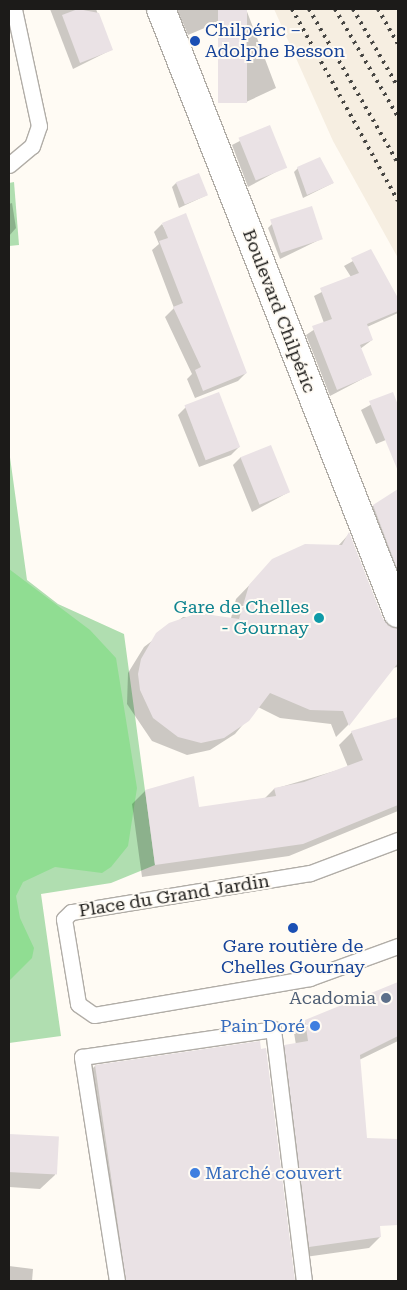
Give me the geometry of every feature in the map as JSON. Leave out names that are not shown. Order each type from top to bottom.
[{"type":"street","name":"Boulevard Chilpéric","points":[[161,9],[398,613]]},
{"type":"lane","points":[[9,166],[32,146],[39,126],[14,9]]},
{"type":"lane","name":"Place du Grand Jardin","points":[[398,840],[310,873],[71,912],[64,920],[78,1004],[94,1015],[310,978],[398,946]]},
{"type":"lane","points":[[117,1281],[82,1057],[273,1029],[304,1281]]},
{"type":"shaded area","points":[[274,9],[398,9],[398,258],[333,141]]},
{"type":"green space","points":[[14,182],[19,245],[9,246],[9,183]]},
{"type":"green space","points":[[9,450],[27,580],[58,604],[124,634],[155,865],[111,883],[41,894],[61,1036],[9,1043]]},
{"type":"green space","points":[[9,569],[90,630],[116,658],[137,788],[128,846],[111,867],[102,873],[55,867],[23,882],[16,896],[20,918],[34,948],[32,958],[9,981]]},
{"type":"building","points":[[78,9],[99,13],[113,50],[80,63],[62,15]]},
{"type":"building","points":[[218,9],[247,9],[247,103],[218,103]]},
{"type":"building","points":[[270,125],[287,168],[256,180],[238,138]]},
{"type":"building","points":[[320,157],[334,183],[307,195],[297,167]]},
{"type":"building","points":[[199,173],[208,195],[185,205],[176,182]]},
{"type":"building","points":[[312,206],[323,239],[281,253],[270,220]]},
{"type":"building","points":[[186,213],[247,373],[203,391],[195,370],[201,367],[173,307],[183,303],[159,241],[168,238],[162,223]]},
{"type":"building","points":[[371,249],[398,298],[398,311],[367,324],[373,340],[360,345],[372,375],[337,390],[312,326],[332,319],[320,288],[359,273],[351,258]]},
{"type":"building","points":[[219,392],[240,447],[206,460],[184,405]]},
{"type":"building","points":[[393,392],[398,405],[398,471],[369,401]]},
{"type":"building","points":[[271,445],[290,492],[260,505],[240,457]]},
{"type":"building","points":[[398,489],[398,571],[373,505]]},
{"type":"building","name":"Gare de Chelles - Gournay","points":[[349,532],[383,619],[398,628],[398,663],[349,726],[343,711],[310,710],[270,693],[249,721],[224,738],[201,743],[178,737],[153,718],[140,690],[138,674],[141,659],[156,633],[169,623],[198,613],[239,619],[249,585],[272,559],[305,544],[342,545]]},
{"type":"building","points":[[398,717],[398,805],[303,844],[155,865],[145,790],[194,776],[199,807],[276,796],[274,788],[304,782],[363,760],[351,731]]},
{"type":"building","points":[[398,982],[398,1036],[360,1055],[367,1138],[398,1139],[398,1225],[380,1226],[381,1237],[309,1247],[284,1045],[308,1041],[305,1020]]},
{"type":"building","name":"Marché couvert","points":[[260,1041],[261,1049],[266,1048],[295,1281],[126,1281],[95,1065]]},
{"type":"building","points":[[9,1134],[59,1137],[57,1175],[9,1172]]},
{"type":"railway","points":[[292,9],[398,201]]},
{"type":"railway","points":[[309,9],[398,163]]},
{"type":"railway","points":[[335,9],[398,117]]},
{"type":"railway","points":[[353,9],[398,87]]},
{"type":"railway","points":[[378,9],[398,44]]},
{"type":"place","name":"Chilpéric – Adolphe Besson","points":[[195,41]]},
{"type":"place","name":"Gare de Chelles - Gournay","points":[[319,618]]},
{"type":"place","name":"Gare routière de Chelles Gournay","points":[[293,928]]},
{"type":"place","name":"Acadomia","points":[[386,998]]},
{"type":"place","name":"Pain Doré","points":[[315,1026]]},
{"type":"place","name":"Marché couvert","points":[[195,1173]]}]
